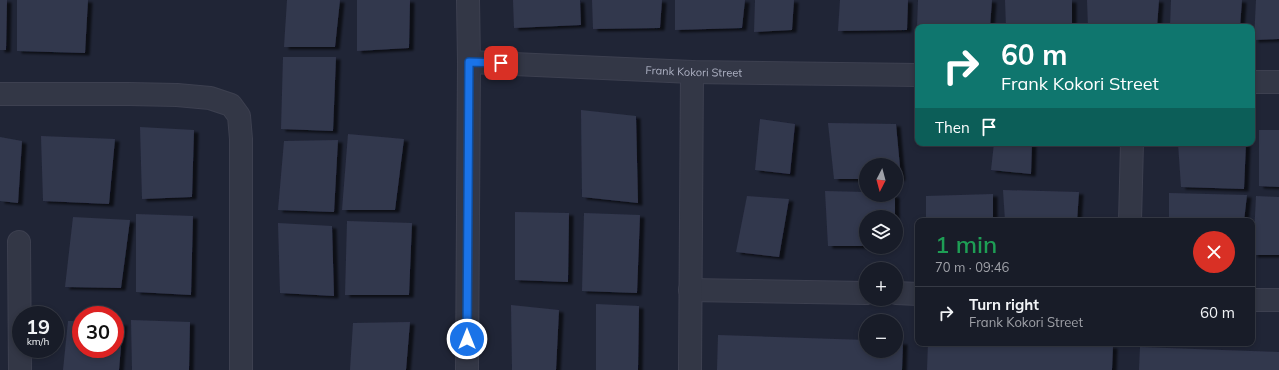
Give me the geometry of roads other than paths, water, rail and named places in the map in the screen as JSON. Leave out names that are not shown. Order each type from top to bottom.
[{"type":"street","points":[[467,370],[468,0]]},
{"type":"street","name":"Frank Kokori Street","points":[[469,62],[692,72],[915,75]]},
{"type":"street","points":[[690,370],[692,72]]},
{"type":"street","points":[[1255,82],[1279,82]]},
{"type":"street","points":[[0,94],[177,95],[210,98],[231,104],[239,116],[241,139],[240,370]]},
{"type":"street","points":[[1130,218],[1132,146]]},
{"type":"street","points":[[19,242],[20,370]]},
{"type":"street","points":[[690,290],[859,293]]},
{"type":"street","points":[[903,293],[915,294]]},
{"type":"street","points":[[1255,300],[1279,300]]}]
